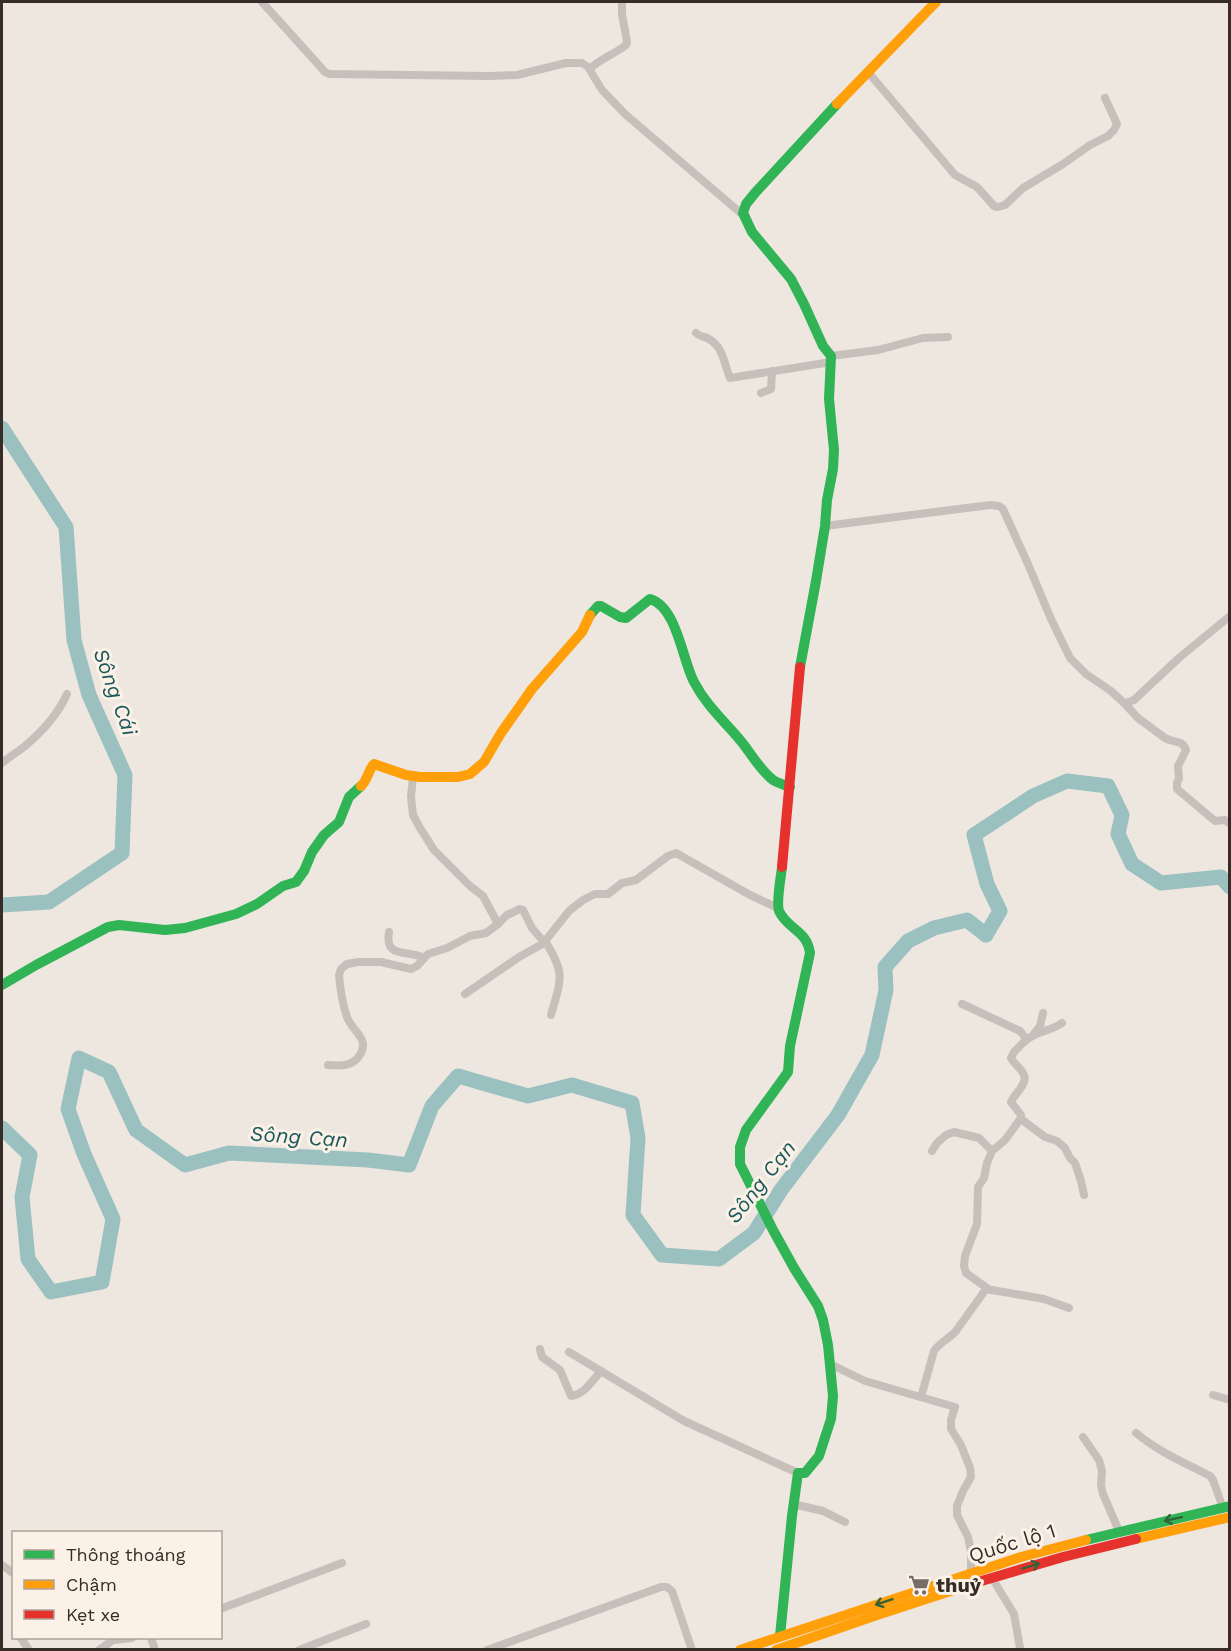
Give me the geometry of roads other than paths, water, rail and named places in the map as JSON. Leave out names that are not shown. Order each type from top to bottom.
[{"type":"main road","points":[[780,1636],[798,1473],[805,1473],[814,1463],[819,1456],[827,1433],[831,1419],[832,1396],[830,1364],[823,1320],[818,1306],[794,1268],[752,1189],[740,1164],[740,1147],[746,1130],[788,1072],[790,1046],[810,953],[808,943],[780,914],[778,908],[801,656],[825,526],[834,450],[829,399],[831,359],[822,347],[800,294],[743,215],[744,207],[755,193],[936,2]]},
{"type":"main road","points":[[2,985],[108,927],[119,925],[165,930],[185,928],[236,914],[283,886],[298,880],[312,852],[324,835],[339,822],[349,797],[366,782],[368,771],[374,764],[413,777],[458,777],[470,774],[484,762],[501,732],[532,689],[582,632],[594,608],[601,606],[626,618],[650,599],[654,598],[661,603],[674,626],[687,668],[699,692],[769,776],[776,782],[790,787]]},
{"type":"main road","name":"Quốc lộ 1","points":[[740,1650],[1021,1557],[1119,1531],[1227,1510]]},
{"type":"main road","name":"Quốc lộ 1","points":[[776,1650],[992,1578],[1227,1510]]},
{"type":"street","points":[[262,2],[329,74],[517,75],[566,63],[585,65],[590,69],[602,90],[625,114],[743,215]]},
{"type":"street","points":[[590,69],[621,49],[627,42],[621,14],[622,2]]},
{"type":"street","points":[[868,72],[955,175],[977,187],[994,206],[998,207],[1005,205],[1023,188],[1108,136],[1114,130],[1117,124],[1105,98]]},
{"type":"street","points":[[696,333],[710,340],[719,349],[730,378],[878,350],[923,338],[948,337]]},
{"type":"street","points":[[761,393],[771,389],[772,371]]},
{"type":"street","points":[[825,526],[999,506],[1003,509],[1070,658],[1086,674],[1111,690],[1138,718],[1169,741],[1180,742],[1184,745],[1186,750],[1178,766],[1177,789],[1215,821],[1225,820],[1230,824]]},
{"type":"street","points":[[1124,703],[1134,700],[1180,657],[1230,616]]},
{"type":"street","points":[[2,763],[49,723],[62,706],[67,694]]},
{"type":"street","points":[[413,777],[411,797],[413,814],[420,828],[434,850],[483,896],[498,924]]},
{"type":"street","points":[[465,994],[546,941],[569,911],[583,900],[595,894],[608,894],[622,883],[636,880],[668,856],[676,853],[750,895],[778,908]]},
{"type":"street","points":[[328,1065],[345,1066],[354,1062],[364,1047],[345,1014],[339,975],[341,969],[351,963],[368,961],[411,969],[428,954],[447,948],[470,936],[486,933],[507,915],[520,909],[523,910],[538,935],[546,941],[560,969],[559,986],[551,1015]]},
{"type":"street","points":[[389,932],[388,942],[392,949],[420,955],[424,958]]},
{"type":"street","points":[[962,1004],[1020,1031],[1025,1041]]},
{"type":"street","points":[[1043,1013],[1040,1026],[1014,1052],[1011,1058],[1025,1078],[1011,1102],[1021,1115],[1021,1119],[1045,1137],[1057,1141],[1065,1148],[1075,1163],[1084,1194]]},
{"type":"street","points":[[1034,1034],[1053,1029],[1062,1023]]},
{"type":"street","points":[[1021,1119],[1005,1140],[992,1151],[987,1162],[984,1178],[978,1187],[977,1224],[964,1266],[966,1273],[987,1288],[1044,1299],[1069,1308]]},
{"type":"street","points":[[932,1151],[942,1139],[954,1132],[979,1138],[992,1151]]},
{"type":"street","points":[[921,1397],[937,1346],[956,1331],[987,1288]]},
{"type":"street","points":[[540,1348],[542,1357],[560,1370],[571,1396],[584,1391],[601,1371]]},
{"type":"street","points":[[569,1352],[684,1421],[798,1473]]},
{"type":"street","points":[[830,1364],[865,1381],[955,1407],[951,1429],[961,1445],[971,1477],[957,1506],[957,1515],[968,1537],[971,1574]]},
{"type":"street","points":[[1213,1395],[1230,1400]]},
{"type":"street","points":[[1136,1433],[1169,1456],[1210,1476],[1227,1510]]},
{"type":"street","points":[[1083,1437],[1099,1460],[1103,1494],[1119,1531]]},
{"type":"street","points":[[793,1504],[823,1511],[845,1522]]},
{"type":"street","points":[[222,1608],[342,1563]]},
{"type":"street","points":[[992,1578],[1014,1614],[1020,1648]]},
{"type":"street","points":[[487,1650],[661,1587],[667,1587],[672,1591],[692,1650]]},
{"type":"street","points":[[299,1650],[366,1624]]},
{"type":"street","points":[[99,1650],[113,1639]]},
{"type":"street","points":[[111,1650],[113,1639]]},
{"type":"waterway","name":"Sông Cái","points":[[2,428],[66,527],[74,640],[89,695],[125,775],[122,853],[49,902],[2,905]]},
{"type":"waterway","name":"Sông Cạn","points":[[2,1128],[30,1155],[22,1197],[28,1259],[51,1292],[102,1282],[113,1219],[84,1154],[68,1109],[79,1058],[109,1072],[136,1130],[185,1165],[229,1153],[368,1160],[409,1165],[432,1106],[458,1076],[528,1096],[572,1085],[632,1103],[638,1138],[633,1215],[662,1255],[719,1259],[754,1233],[781,1190],[838,1115],[872,1055],[886,990],[885,967],[908,941],[934,928],[967,920],[986,935],[1000,911],[987,884],[974,835],[1033,796],[1067,781],[1108,786],[1122,815],[1118,834],[1132,864],[1161,883],[1221,877],[1230,887]]},
{"type":"place","name":"thuỷ","points":[[919,1585]]}]
